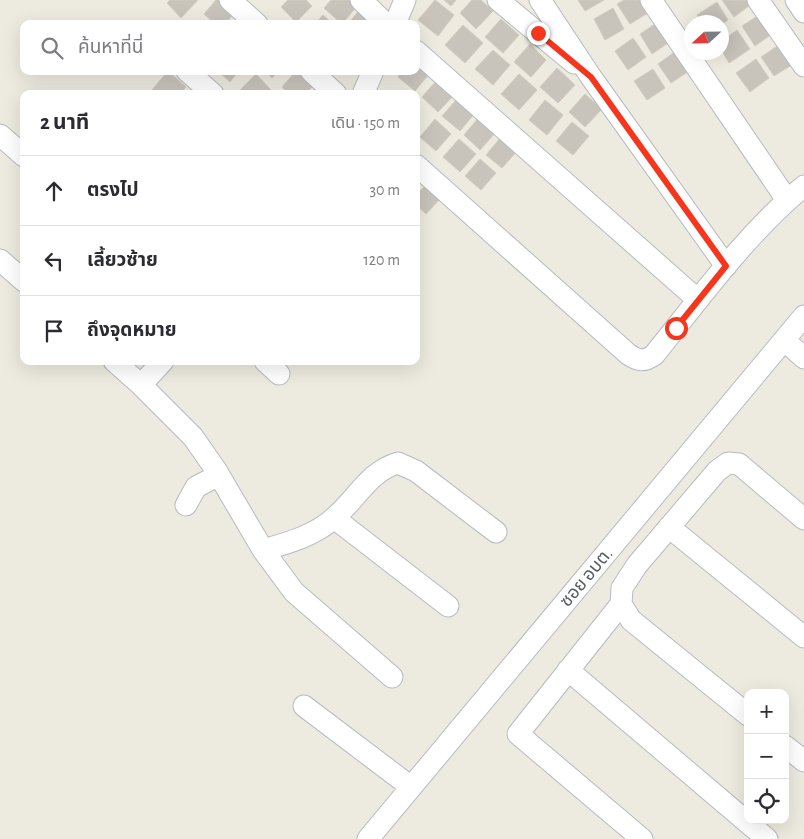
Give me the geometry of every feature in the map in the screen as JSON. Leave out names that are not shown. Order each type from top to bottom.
[{"type":"street","points":[[230,0],[252,20]]},
{"type":"street","points":[[361,0],[382,20]]},
{"type":"street","points":[[397,20],[405,0]]},
{"type":"street","points":[[498,0],[591,77]]},
{"type":"street","points":[[540,0],[591,77],[726,266]]},
{"type":"street","points":[[651,0],[787,200]]},
{"type":"street","points":[[758,0],[804,66]]},
{"type":"street","points":[[796,0],[804,12]]},
{"type":"street","points":[[420,54],[698,300]]},
{"type":"street","points":[[192,75],[208,90]]},
{"type":"street","points":[[315,75],[332,90]]},
{"type":"street","points":[[365,90],[371,75]]},
{"type":"street","points":[[0,135],[20,152]]},
{"type":"street","points":[[420,169],[636,360],[646,361],[654,355],[726,266],[787,200],[804,186]]},
{"type":"street","points":[[0,260],[20,278]]},
{"type":"street","points":[[797,329],[804,358]]},
{"type":"street","name":"ซอย อบต.","points":[[369,839],[797,329]]},
{"type":"street","points":[[118,365],[193,437],[219,475],[263,550],[294,592],[392,677]]},
{"type":"street","points":[[141,385],[159,365]]},
{"type":"street","points":[[263,550],[304,537],[334,518],[374,475],[386,466],[398,463],[416,471],[496,532]]},
{"type":"street","points":[[642,839],[518,734],[621,604],[622,588],[637,565],[717,471],[728,463],[739,464],[804,519]]},
{"type":"street","points":[[186,505],[196,487],[219,475]]},
{"type":"street","points":[[334,518],[448,606]]},
{"type":"street","points":[[669,527],[804,636]]},
{"type":"street","points":[[621,604],[631,620],[744,712]]},
{"type":"street","points":[[568,670],[767,839]]},
{"type":"street","points":[[304,706],[411,787]]},
{"type":"street","points":[[789,749],[804,761]]},
{"type":"building","points":[[170,0],[198,0],[181,18],[167,3]]},
{"type":"building","points":[[216,0],[224,0],[236,11],[228,20],[211,20],[204,14]]},
{"type":"building","points":[[288,0],[306,0],[312,6],[298,20],[294,20],[281,7]]},
{"type":"building","points":[[331,0],[352,0],[358,5],[345,20],[338,20],[324,8]]},
{"type":"building","points":[[435,0],[454,15],[438,36],[418,20]]},
{"type":"building","points":[[444,0],[456,0],[451,6]]},
{"type":"building","points":[[472,0],[481,0],[493,11],[476,29],[460,13]]},
{"type":"building","points":[[578,0],[604,0],[585,11]]},
{"type":"building","points":[[624,0],[644,0],[651,11],[630,24],[617,4]]},
{"type":"building","points":[[722,0],[750,0],[753,3],[734,17]]},
{"type":"building","points":[[717,2],[725,15],[697,15]]},
{"type":"building","points":[[362,7],[376,20],[351,20]]},
{"type":"building","points":[[613,8],[624,29],[605,40],[594,19]]},
{"type":"building","points":[[323,15],[329,20],[319,20]]},
{"type":"building","points":[[759,15],[772,34],[755,46],[742,26]]},
{"type":"building","points":[[501,19],[519,35],[503,53],[485,37]]},
{"type":"building","points":[[658,22],[671,41],[652,54],[640,34]]},
{"type":"building","points":[[463,25],[483,43],[465,63],[445,45]]},
{"type":"building","points":[[737,30],[750,49],[729,63],[727,60],[729,60],[729,36]]},
{"type":"building","points":[[633,38],[646,57],[628,70],[615,51]]},
{"type":"building","points":[[782,43],[795,63],[774,76],[761,57]]},
{"type":"building","points":[[530,44],[546,60],[531,77],[514,62]]},
{"type":"building","points":[[493,50],[510,65],[493,85],[475,69]]},
{"type":"building","points":[[676,51],[689,71],[671,83],[658,64]]},
{"type":"building","points":[[756,59],[769,78],[750,92],[736,73]]},
{"type":"building","points":[[420,63],[431,72],[416,90],[398,77],[399,75],[420,75]]},
{"type":"building","points":[[557,68],[575,85],[558,103],[540,87]]},
{"type":"building","points":[[653,69],[665,88],[647,100],[634,81]]},
{"type":"building","points":[[519,74],[537,90],[519,110],[501,94]]},
{"type":"building","points":[[165,75],[172,75],[186,87],[183,90],[152,90]]},
{"type":"building","points":[[222,75],[236,75],[230,82]]},
{"type":"building","points":[[257,75],[271,90],[240,90]]},
{"type":"building","points":[[292,75],[304,75],[314,84],[309,90],[285,90],[282,87]]},
{"type":"building","points":[[437,80],[454,95],[438,112],[422,97]]},
{"type":"building","points":[[585,94],[602,109],[585,127],[569,112]]},
{"type":"building","points":[[458,98],[475,113],[460,131],[442,116]]},
{"type":"building","points":[[545,100],[563,115],[547,135],[529,120]]},
{"type":"building","points":[[479,117],[496,132],[480,150],[464,135]]},
{"type":"building","points":[[435,119],[451,134],[436,151],[420,137]]},
{"type":"building","points":[[572,122],[589,136],[573,155],[556,141]]},
{"type":"building","points":[[501,137],[517,151],[502,168],[486,155]]},
{"type":"building","points":[[459,139],[476,154],[460,172],[443,157]]},
{"type":"building","points":[[480,159],[496,173],[481,190],[465,176]]},
{"type":"building","points":[[426,185],[440,199],[426,214],[420,209],[420,191]]},
{"type":"route","points":[[538,33],[591,77],[726,266],[676,328]]}]
